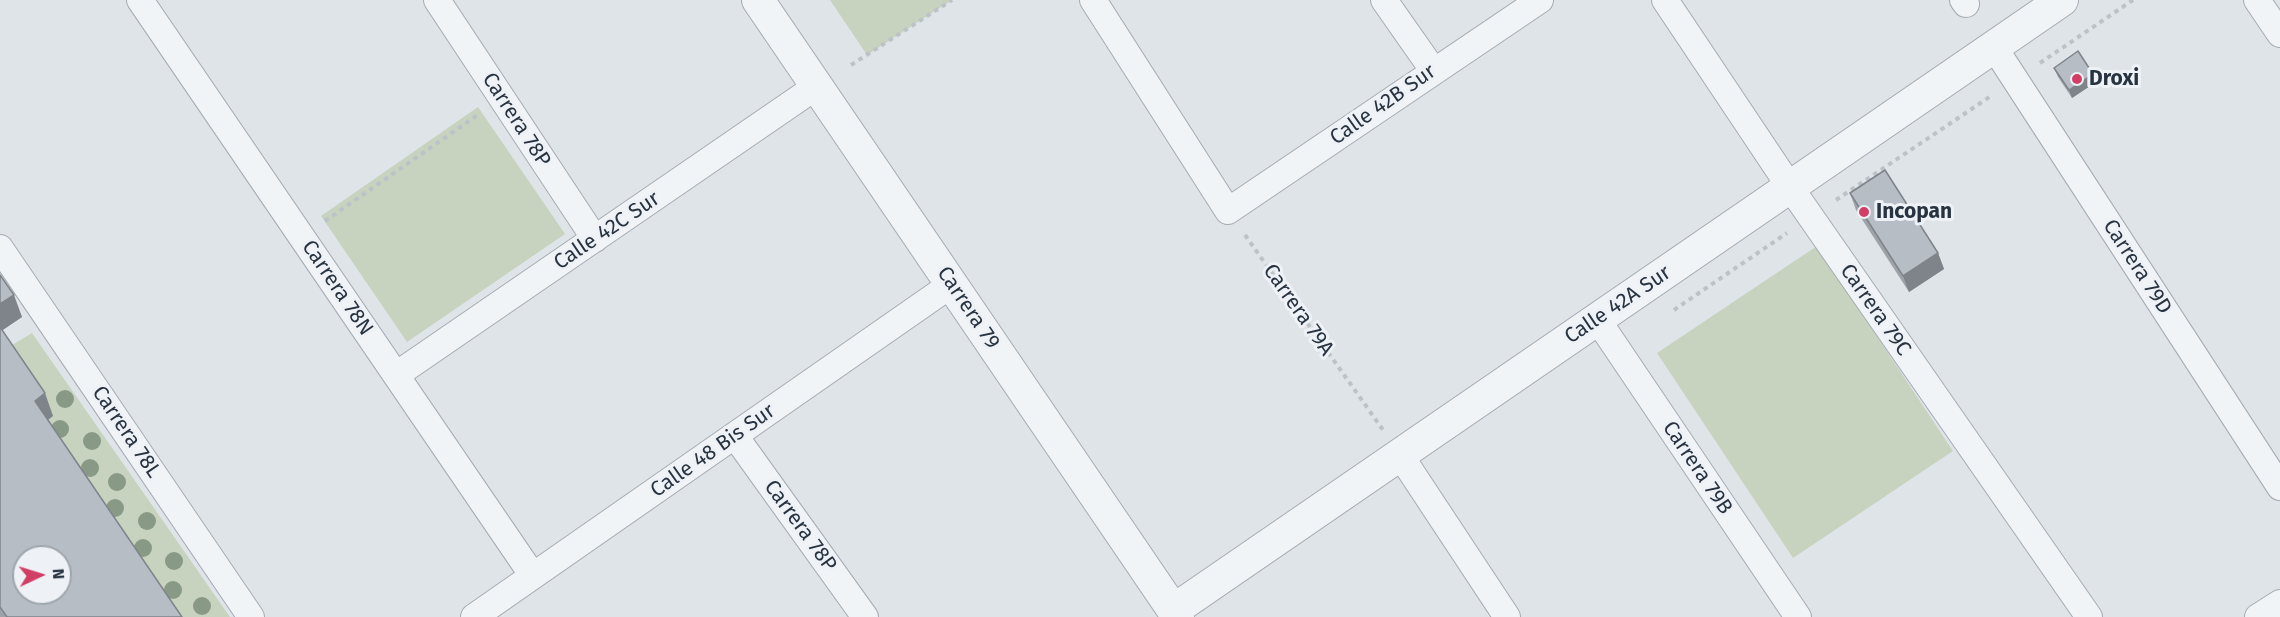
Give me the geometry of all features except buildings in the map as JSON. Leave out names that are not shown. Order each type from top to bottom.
[{"type":"street","name":"Carrera 78N","points":[[140,0],[533,576]]},
{"type":"street","name":"Carrera 78P","points":[[437,0],[595,239]]},
{"type":"street","name":"Carrera 79","points":[[758,0],[1176,614]]},
{"type":"street","points":[[1093,0],[1228,212]]},
{"type":"street","points":[[1384,0],[1433,70]]},
{"type":"street","name":"Calle 42B Sur","points":[[1228,212],[1433,70],[1540,0]]},
{"type":"street","name":"Carrera 79C","points":[[1665,0],[1790,187],[2089,617]]},
{"type":"street","name":"Calle 42A Sur","points":[[1176,614],[1400,455],[2062,0]]},
{"type":"street","points":[[2257,0],[2280,34]]},
{"type":"street","name":"Carrera 79D","points":[[1994,47],[2280,487]]},
{"type":"street","name":"Calle 42C Sur","points":[[396,375],[817,87]]},
{"type":"street","name":"Carrera 78L","points":[[0,248],[251,617]]},
{"type":"street","name":"Calle 48 Bis Sur","points":[[474,617],[952,284]]},
{"type":"street","name":"Carrera 79B","points":[[1597,319],[1798,617]]},
{"type":"street","name":"Carrera 78P","points":[[735,435],[865,617]]},
{"type":"street","points":[[1400,455],[1507,617]]},
{"type":"street","points":[[2258,617],[2280,603]]},
{"type":"path","points":[[851,65],[952,0]]},
{"type":"path","points":[[302,236],[502,99]]},
{"type":"path","name":"Carrera 79A","points":[[1228,212],[1400,455]]},
{"type":"green space","points":[[830,0],[952,0],[867,55]]},
{"type":"green space","points":[[478,107],[565,234],[407,342],[321,216]]},
{"type":"green space","points":[[1817,246],[1953,451],[1793,558],[1657,353]]},
{"type":"green space","points":[[32,333],[230,617],[175,617],[43,423],[7,348]]},
{"type":"place","name":"Droxi","points":[[2077,79]]},
{"type":"place","name":"Incopan","points":[[1864,212]]}]
